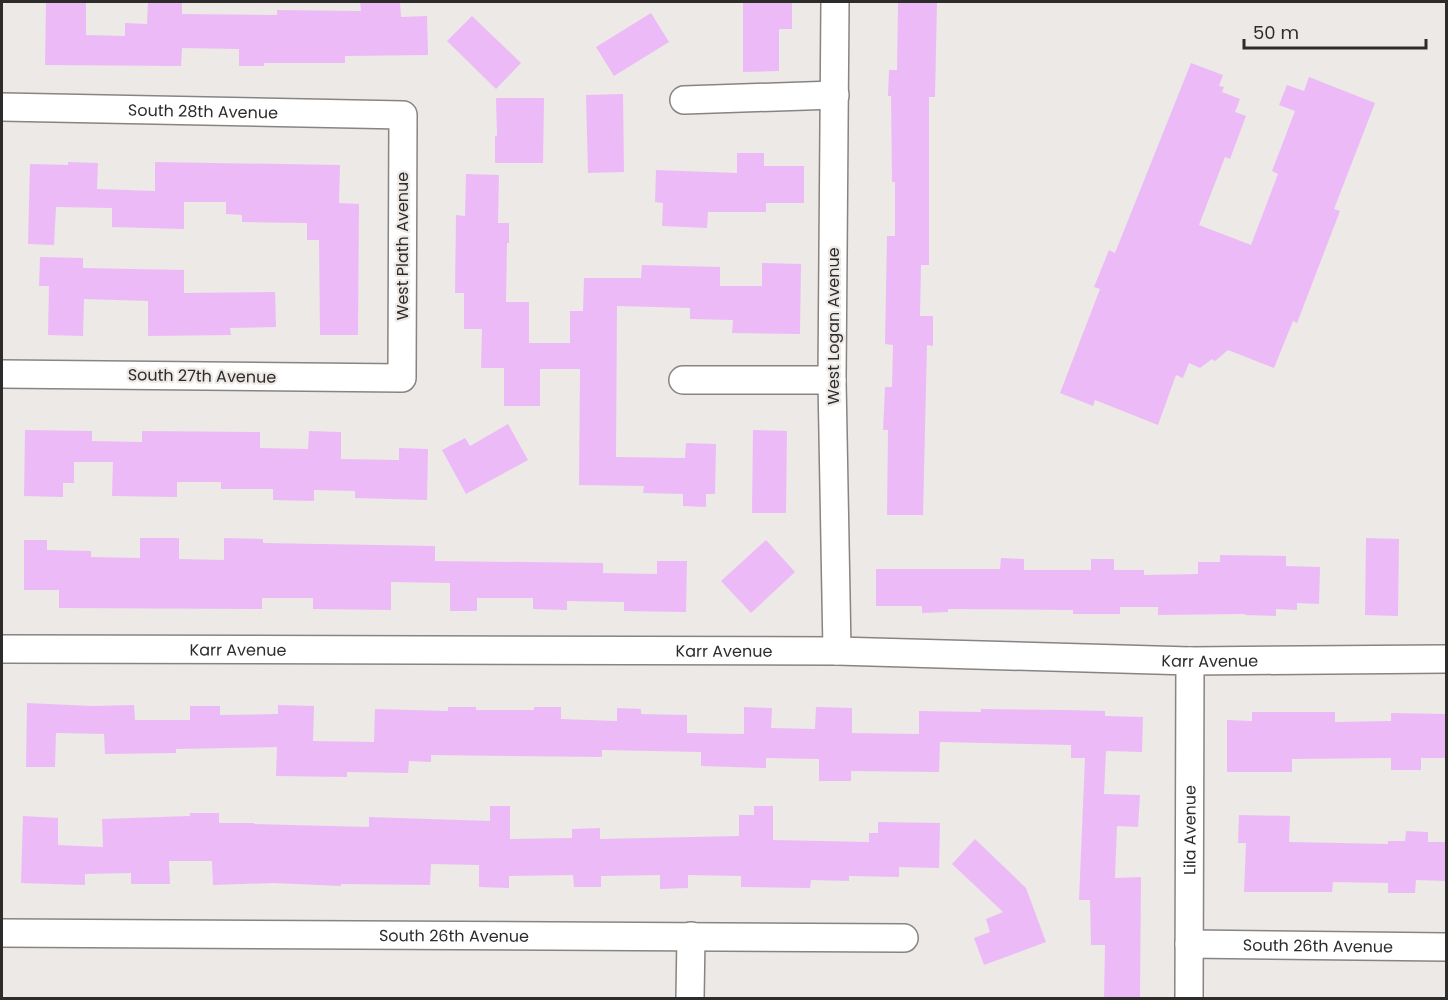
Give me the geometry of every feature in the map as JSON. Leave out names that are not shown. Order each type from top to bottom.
[{"type":"street","name":"West Logan Avenue","points":[[835,2],[832,380],[837,651]]},
{"type":"street","points":[[684,100],[835,95]]},
{"type":"street","name":"South 28th Avenue","points":[[2,107],[403,115]]},
{"type":"street","name":"West Plath Avenue","points":[[402,378],[403,115]]},
{"type":"street","name":"South 27th Avenue","points":[[2,374],[402,378]]},
{"type":"street","points":[[683,380],[832,380]]},
{"type":"street","name":"Karr Avenue","points":[[2,650],[837,651],[1190,661],[1446,659]]},
{"type":"street","name":"Lila Avenue","points":[[1189,999],[1190,661]]},
{"type":"street","name":"South 26th Avenue","points":[[2,933],[904,938]]},
{"type":"street","points":[[690,999],[691,936]]},
{"type":"street","name":"South 26th Avenue","points":[[1189,944],[1446,947]]},
{"type":"building","points":[[46,2],[86,2],[86,35],[125,36],[125,23],[147,24],[148,2],[182,2],[182,14],[277,15],[277,10],[361,11],[360,2],[400,2],[401,17],[427,16],[428,55],[345,56],[345,63],[264,63],[264,66],[239,66],[239,49],[182,48],[181,66],[45,65]]},
{"type":"building","points":[[792,2],[792,29],[779,29],[779,71],[743,72],[743,3]]},
{"type":"building","points":[[898,2],[937,2],[935,97],[929,97],[929,265],[921,265],[920,316],[933,316],[933,346],[927,345],[923,515],[887,515],[888,430],[883,430],[885,387],[892,387],[893,345],[885,344],[887,236],[895,236],[891,96],[888,96],[889,70],[897,70]]},
{"type":"building","points":[[651,13],[669,42],[614,76],[596,47]]},
{"type":"building","points":[[472,16],[521,63],[496,89],[447,41]]},
{"type":"building","points":[[1191,63],[1223,75],[1219,86],[1224,87],[1222,92],[1240,99],[1235,112],[1246,116],[1230,159],[1225,157],[1199,225],[1251,245],[1278,174],[1272,171],[1295,111],[1279,105],[1287,85],[1304,91],[1309,77],[1375,103],[1334,209],[1340,211],[1297,323],[1293,321],[1274,368],[1228,350],[1215,361],[1212,359],[1200,368],[1189,363],[1183,378],[1176,375],[1158,425],[1095,400],[1093,406],[1060,393],[1100,289],[1094,287],[1109,250],[1115,253]]},
{"type":"building","points":[[623,94],[624,172],[588,173],[586,95]]},
{"type":"building","points":[[496,98],[544,98],[543,163],[495,163]]},
{"type":"building","points":[[737,153],[764,153],[764,166],[804,166],[804,203],[766,203],[766,212],[708,212],[707,228],[662,226],[663,203],[655,202],[656,170],[737,173]]},
{"type":"building","points":[[68,162],[98,163],[97,189],[155,191],[155,162],[340,165],[339,203],[359,204],[358,335],[320,335],[319,240],[307,240],[307,223],[242,222],[242,215],[226,214],[226,202],[184,202],[184,229],[112,227],[112,208],[56,207],[54,245],[28,244],[30,164],[68,165]]},
{"type":"building","points":[[466,174],[499,175],[498,223],[509,223],[506,302],[529,302],[529,343],[570,343],[570,311],[583,311],[584,278],[641,278],[642,265],[720,267],[720,286],[762,286],[762,263],[801,264],[800,334],[732,333],[733,320],[690,319],[690,308],[617,306],[616,457],[685,458],[686,443],[716,444],[715,494],[706,494],[706,507],[683,506],[683,494],[643,493],[644,486],[579,485],[580,369],[540,369],[540,406],[504,406],[504,368],[481,368],[482,329],[464,329],[464,293],[455,293],[456,215],[465,216]]},
{"type":"building","points":[[40,257],[83,258],[83,268],[184,270],[184,293],[275,292],[276,327],[230,328],[231,335],[148,336],[148,301],[84,299],[83,336],[48,335],[49,286],[39,286]]},
{"type":"building","points":[[508,424],[528,460],[466,494],[442,450],[465,438],[470,446]]},
{"type":"building","points":[[25,430],[92,431],[92,441],[142,442],[142,431],[260,432],[260,448],[308,449],[309,431],[341,432],[341,459],[399,460],[399,448],[428,449],[427,500],[355,498],[355,491],[314,490],[314,501],[273,500],[273,489],[221,489],[221,482],[177,482],[177,497],[112,496],[113,462],[74,462],[74,483],[63,483],[63,497],[24,496]]},
{"type":"building","points":[[753,430],[787,431],[786,513],[752,513]]},
{"type":"building","points":[[140,538],[179,538],[179,559],[224,560],[224,538],[263,539],[263,543],[435,546],[435,561],[603,563],[603,573],[657,574],[657,561],[687,561],[686,612],[624,611],[624,602],[567,601],[567,610],[533,609],[533,598],[477,598],[477,611],[450,611],[450,583],[391,582],[391,610],[313,609],[313,598],[262,598],[262,609],[59,608],[59,590],[24,590],[24,540],[47,540],[47,550],[91,551],[91,557],[140,558]]},
{"type":"building","points":[[1366,538],[1399,539],[1398,616],[1365,615]]},
{"type":"building","points":[[766,540],[795,572],[751,613],[721,581]]},
{"type":"building","points":[[1220,555],[1286,556],[1286,566],[1320,567],[1319,604],[1297,603],[1297,610],[1276,609],[1276,616],[1158,615],[1158,607],[1120,607],[1120,614],[1073,614],[1073,610],[948,609],[948,612],[922,613],[922,606],[876,606],[876,569],[1000,569],[1001,558],[1024,559],[1024,570],[1091,570],[1091,559],[1114,559],[1114,570],[1144,570],[1144,575],[1198,574],[1198,562],[1220,562]]},
{"type":"building","points":[[27,703],[134,705],[135,720],[190,720],[190,706],[220,706],[220,715],[278,714],[278,705],[314,706],[313,741],[374,742],[375,709],[448,711],[448,707],[476,707],[476,710],[534,710],[534,707],[561,707],[561,719],[617,721],[617,708],[641,709],[641,714],[687,715],[687,733],[744,734],[744,707],[772,708],[771,728],[815,729],[816,707],[852,708],[852,733],[919,734],[919,711],[981,712],[981,709],[1105,711],[1105,716],[1143,717],[1142,752],[1106,751],[1104,794],[1140,795],[1138,827],[1117,826],[1115,878],[1141,877],[1140,999],[1104,999],[1105,945],[1091,945],[1090,900],[1079,900],[1085,758],[1071,758],[1071,745],[940,742],[939,772],[851,771],[851,781],[819,781],[819,759],[766,758],[766,768],[701,766],[701,752],[602,750],[602,757],[431,755],[431,762],[409,761],[408,773],[347,772],[347,777],[276,776],[277,747],[176,749],[176,753],[105,754],[104,734],[56,733],[55,767],[26,767]]},
{"type":"building","points":[[1252,712],[1335,712],[1335,722],[1391,721],[1391,713],[1446,714],[1446,758],[1421,758],[1421,770],[1391,770],[1391,758],[1292,759],[1292,772],[1227,772],[1227,720],[1252,721]]},
{"type":"building","points":[[490,806],[510,806],[510,839],[572,838],[572,829],[600,828],[600,839],[739,836],[739,815],[754,815],[754,806],[773,806],[773,840],[869,842],[869,833],[878,833],[878,822],[940,823],[939,868],[899,867],[899,877],[849,876],[849,881],[811,880],[810,888],[741,887],[741,876],[688,875],[688,888],[660,889],[660,875],[601,876],[601,887],[574,887],[573,875],[509,876],[509,888],[479,887],[479,865],[431,864],[430,885],[341,884],[341,886],[273,883],[213,885],[212,861],[169,861],[170,884],[131,884],[131,873],[85,874],[85,885],[21,883],[23,816],[58,818],[58,845],[103,847],[102,819],[219,813],[219,823],[369,827],[369,817],[490,821]]},
{"type":"building","points":[[1239,815],[1290,816],[1289,842],[1388,844],[1388,841],[1405,841],[1406,831],[1428,832],[1428,842],[1446,842],[1446,881],[1416,880],[1415,893],[1388,893],[1388,883],[1333,882],[1332,892],[1244,892],[1246,843],[1238,843]]},
{"type":"building","points":[[975,839],[1026,888],[1046,942],[984,965],[974,938],[990,932],[986,919],[1003,912],[952,864]]}]
